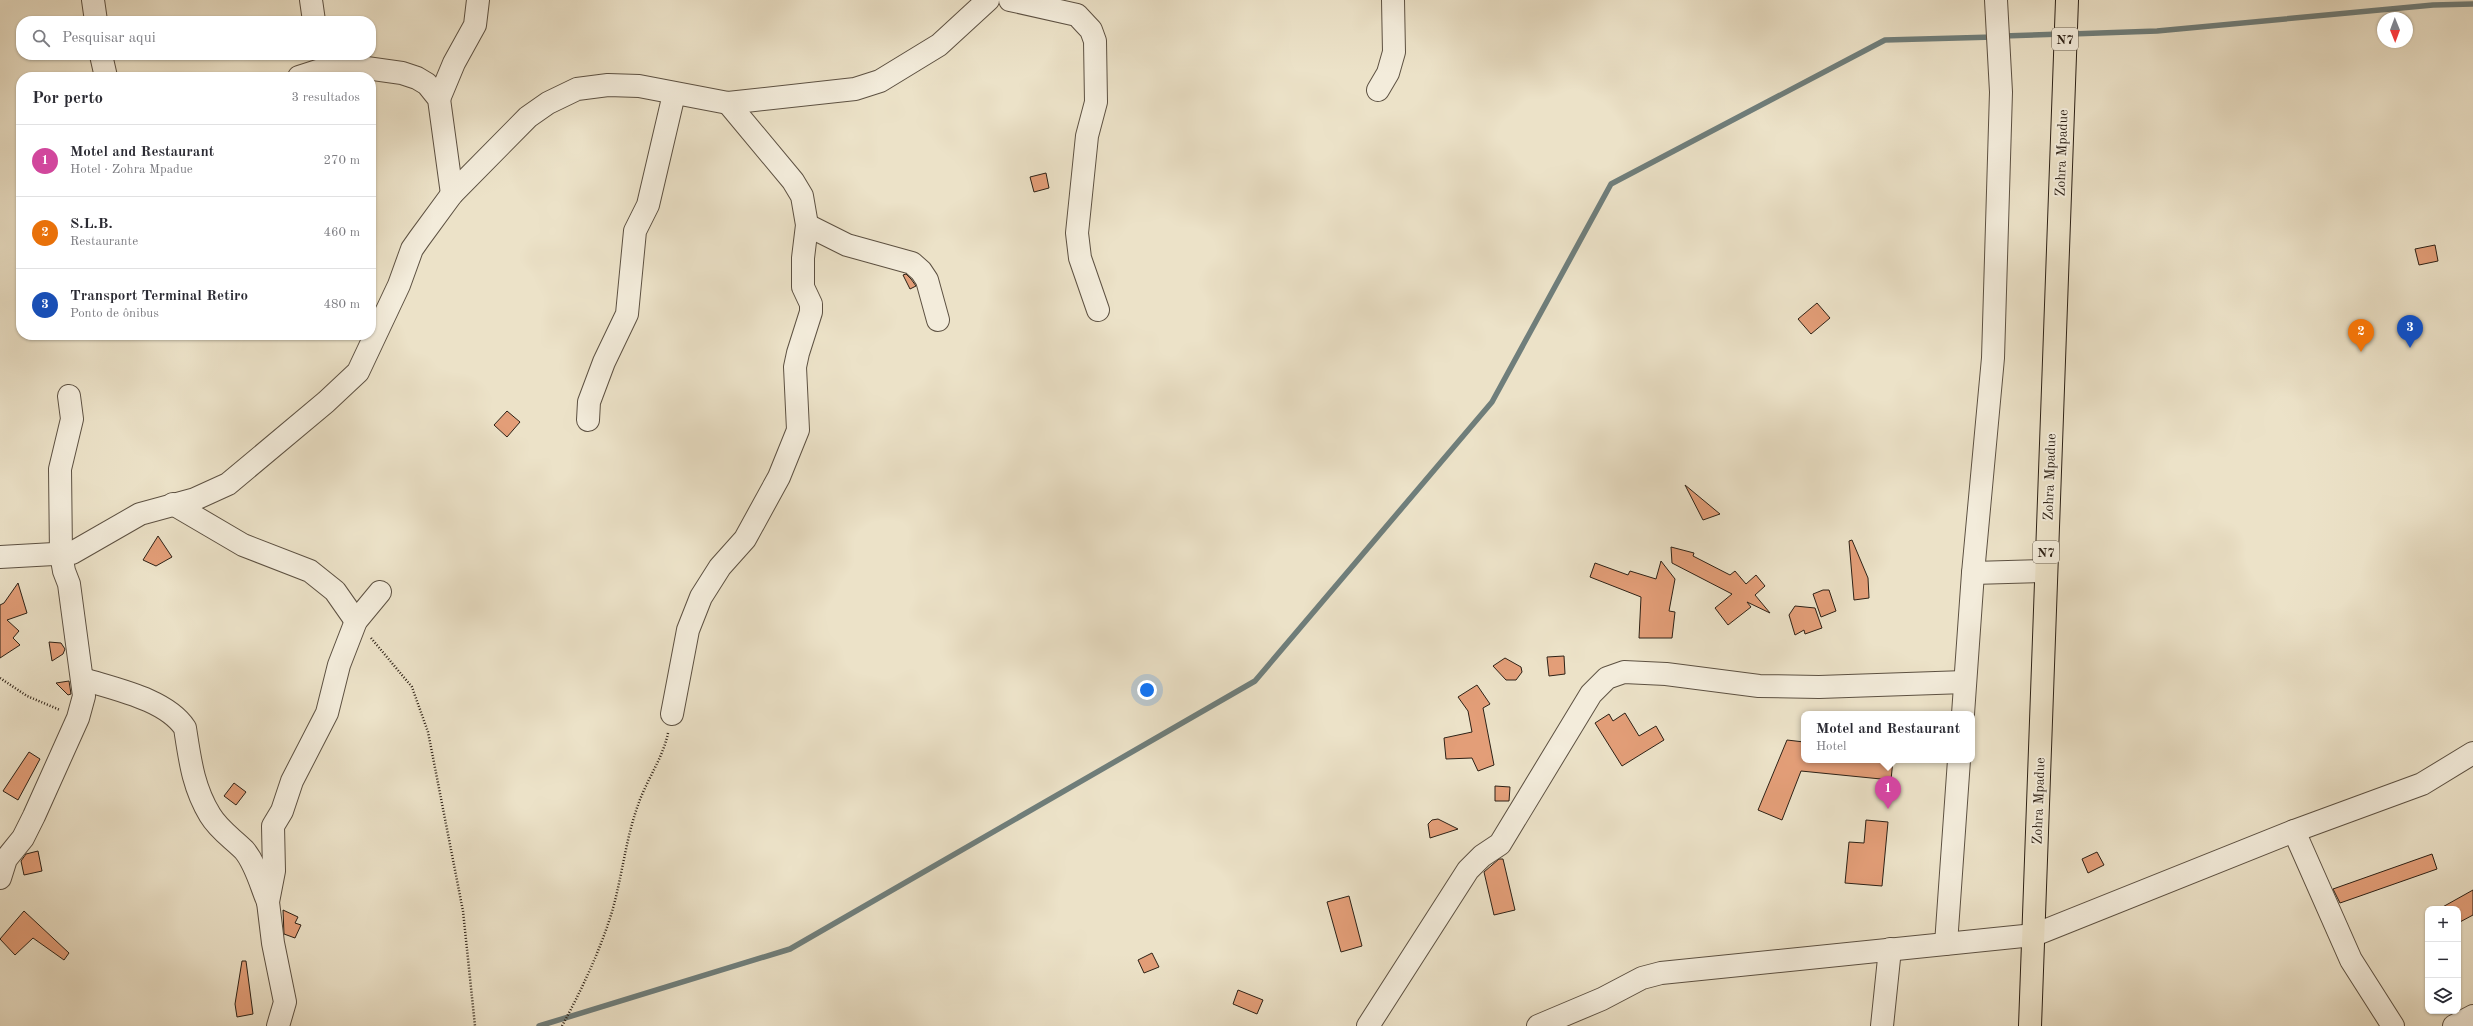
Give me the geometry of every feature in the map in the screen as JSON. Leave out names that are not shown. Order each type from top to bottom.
[{"type":"highway","name":"Zohra Mpadue","points":[[2030,1026],[2045,571],[2067,0]]},
{"type":"street","points":[[93,0],[95,16]]},
{"type":"street","points":[[311,0],[313,16]]},
{"type":"street","points":[[439,99],[454,63],[474,30],[478,0]]},
{"type":"street","points":[[376,334],[389,307],[412,249],[452,194],[528,117],[577,89],[608,85],[639,86],[674,94],[728,103],[749,103],[855,89],[880,81],[939,45],[988,0]]},
{"type":"street","points":[[1010,0],[1077,15],[1091,30],[1095,41],[1096,102],[1087,136],[1076,233],[1080,258],[1098,310]]},
{"type":"street","points":[[1378,90],[1388,73],[1394,52],[1393,0]]},
{"type":"street","points":[[1963,711],[1973,573],[1993,358],[2001,92],[1996,0]]},
{"type":"street","points":[[102,60],[105,72]]},
{"type":"street","points":[[314,72],[350,61],[417,78],[434,90],[439,99],[452,194]]},
{"type":"street","points":[[588,420],[589,402],[604,362],[627,314],[635,230],[648,205],[674,94]]},
{"type":"street","points":[[672,714],[688,630],[701,597],[720,567],[745,539],[779,478],[798,430],[796,367],[798,353],[812,312],[811,304],[803,287],[807,224],[802,196],[793,181],[728,103]]},
{"type":"street","points":[[807,224],[847,245],[912,263],[921,271],[927,280],[938,320]]},
{"type":"street","points":[[0,557],[72,553],[140,514],[195,499],[228,484],[348,383],[358,372],[373,340]]},
{"type":"street","points":[[0,878],[6,859],[23,838],[34,816],[78,718],[84,696],[83,679],[69,584],[64,571],[61,554],[60,469],[72,419],[69,396]]},
{"type":"street","points":[[173,504],[243,545],[310,571],[335,591],[356,621]]},
{"type":"street","points":[[1973,573],[2045,571]]},
{"type":"street","points":[[268,902],[274,871],[274,826],[282,811],[292,781],[327,713],[339,665],[356,621],[380,592]]},
{"type":"street","points":[[1368,1026],[1468,870],[1482,856],[1500,844],[1592,694],[1607,678],[1624,672],[1759,686],[1819,687],[1965,682]]},
{"type":"street","points":[[83,679],[137,695],[173,714],[185,728],[193,780],[202,799],[221,831],[250,860],[268,902],[273,943],[285,1002],[278,1026]]},
{"type":"street","points":[[1538,1026],[1602,999],[1642,978],[1661,973],[1890,949],[2034,936],[2294,830],[2422,784],[2473,753]]},
{"type":"street","points":[[1946,944],[1959,763]]},
{"type":"street","points":[[2294,830],[2351,960],[2393,1026]]},
{"type":"street","points":[[1882,1026],[1890,949]]},
{"type":"street","points":[[2454,1026],[2473,1016]]},
{"type":"path","points":[[356,621],[412,687],[428,732],[462,911],[475,1026]]},
{"type":"path","points":[[0,678],[27,696],[78,718]]},
{"type":"path","points":[[562,1026],[578,996],[611,916],[638,805],[655,764],[666,745],[672,714]]},
{"type":"building","points":[[1046,173],[1049,188],[1034,192],[1030,177]]},
{"type":"building","points":[[2435,245],[2438,261],[2419,265],[2415,249]]},
{"type":"building","points":[[906,274],[916,286],[910,289],[903,275]]},
{"type":"building","points":[[1817,303],[1830,318],[1811,334],[1798,319]]},
{"type":"building","points":[[507,411],[520,422],[507,437],[494,425]]},
{"type":"building","points":[[1685,485],[1720,514],[1703,520]]},
{"type":"building","points":[[158,536],[172,557],[156,566],[143,560]]},
{"type":"building","points":[[1852,540],[1868,578],[1869,598],[1854,600],[1849,541]]},
{"type":"building","points":[[1671,547],[1694,553],[1693,556],[1730,575],[1735,571],[1746,584],[1756,575],[1765,586],[1755,595],[1770,613],[1747,602],[1751,607],[1728,625],[1715,608],[1732,594],[1672,563]]},
{"type":"building","points":[[1661,561],[1675,579],[1669,611],[1675,612],[1672,638],[1639,638],[1641,597],[1590,577],[1595,563],[1628,575],[1630,571],[1656,579]]},
{"type":"building","points":[[18,583],[27,613],[7,620],[19,631],[13,638],[20,645],[0,658],[0,605],[4,603]]},
{"type":"building","points":[[1823,590],[1829,590],[1836,611],[1821,617],[1813,594]]},
{"type":"building","points":[[1795,606],[1815,608],[1822,628],[1805,634],[1804,630],[1795,635],[1789,615]]},
{"type":"building","points":[[49,642],[61,643],[65,649],[63,654],[52,661]]},
{"type":"building","points":[[1564,656],[1565,674],[1549,676],[1547,657]]},
{"type":"building","points":[[1505,658],[1521,667],[1522,672],[1516,680],[1506,680],[1493,666]]},
{"type":"building","points":[[69,681],[71,694],[68,695],[56,683]]},
{"type":"building","points":[[1477,685],[1490,704],[1483,708],[1494,765],[1478,771],[1472,758],[1446,759],[1444,738],[1472,732],[1468,711],[1458,697]]},
{"type":"building","points":[[1625,713],[1639,736],[1656,726],[1664,740],[1622,766],[1595,723],[1609,714],[1613,721]]},
{"type":"building","points":[[1787,740],[1801,742],[1801,763],[1893,763],[1891,780],[1801,771],[1782,820],[1758,810]]},
{"type":"building","points":[[29,752],[40,759],[18,800],[3,791]]},
{"type":"building","points":[[234,783],[246,792],[236,805],[224,796]]},
{"type":"building","points":[[1495,786],[1510,787],[1509,801],[1495,801]]},
{"type":"building","points":[[1438,819],[1458,829],[1430,838],[1428,824],[1432,820]]},
{"type":"building","points":[[1866,820],[1888,822],[1882,886],[1845,883],[1849,842],[1864,843]]},
{"type":"building","points":[[38,851],[42,871],[24,875],[21,861],[26,854]]},
{"type":"building","points":[[2097,852],[2104,865],[2088,873],[2082,859]]},
{"type":"building","points":[[2432,854],[2437,869],[2340,903],[2333,889]]},
{"type":"building","points":[[1499,859],[1503,859],[1515,910],[1494,915],[1484,872]]},
{"type":"building","points":[[2473,890],[2473,915],[2461,921],[2461,906],[2444,906]]},
{"type":"building","points":[[1349,896],[1362,946],[1341,952],[1327,902]]},
{"type":"building","points":[[283,910],[298,917],[295,923],[301,925],[295,938],[284,934]]},
{"type":"building","points":[[24,911],[69,953],[64,960],[33,938],[15,955],[0,939]]},
{"type":"building","points":[[1152,953],[1159,967],[1144,973],[1138,960]]},
{"type":"building","points":[[242,961],[246,961],[253,1014],[237,1017],[235,1004]]},
{"type":"building","points":[[1238,990],[1263,1000],[1257,1014],[1233,1004]]},
{"type":"waterway","points":[[2071,34],[2157,31],[2433,5],[2473,4]]},
{"type":"waterway","points":[[2003,36],[2062,34]]},
{"type":"waterway","points":[[539,1026],[790,949],[1255,681],[1492,402],[1611,184],[1885,40],[1994,37]]},
{"type":"place","name":"Transport Terminal Retiro","points":[[2410,348]]},
{"type":"place","name":"S.L.B.","points":[[2361,352]]},
{"type":"place","name":"Motel and Restaurant","points":[[1888,809]]}]
